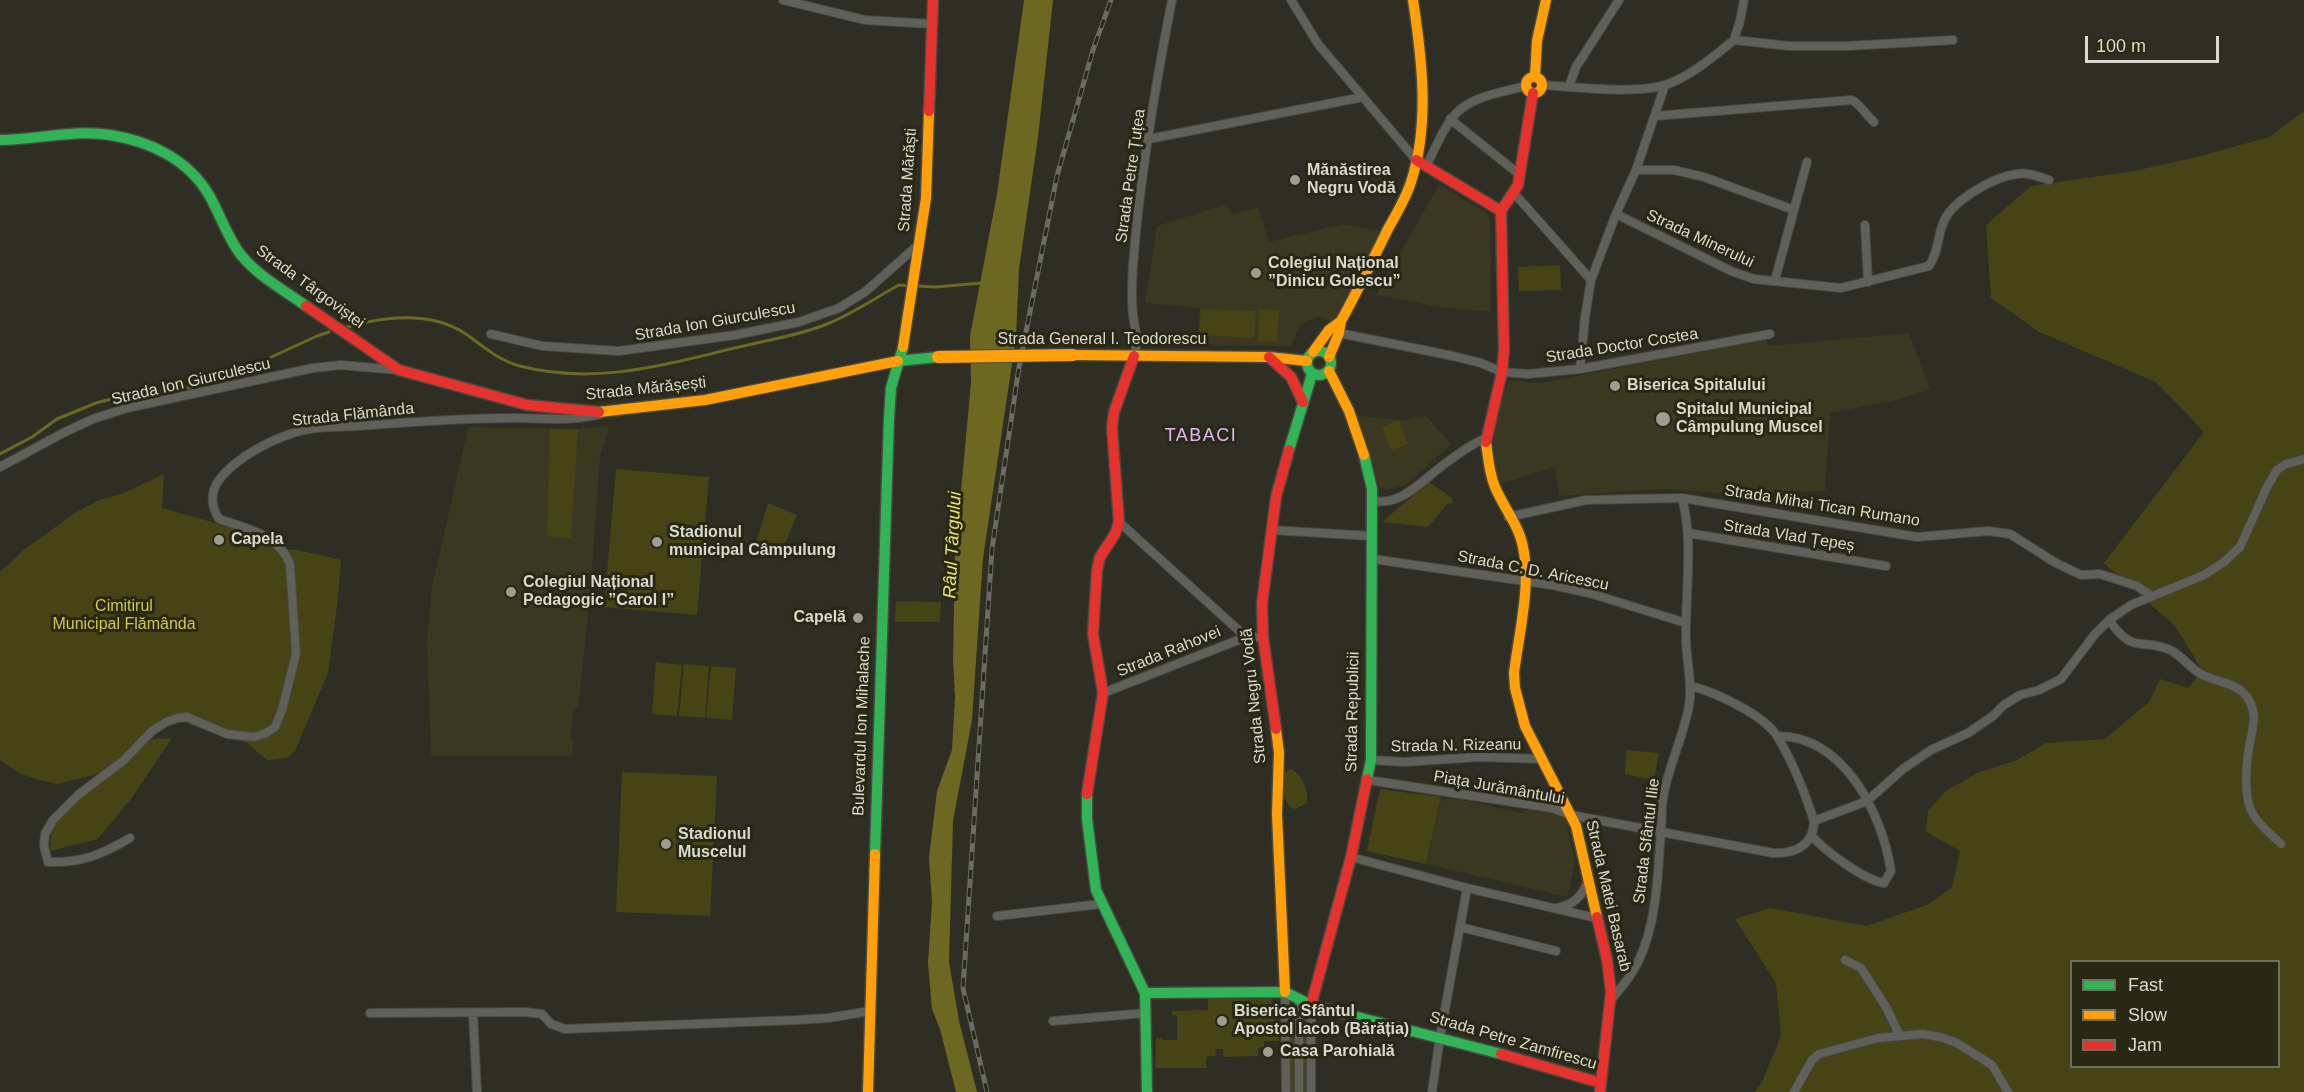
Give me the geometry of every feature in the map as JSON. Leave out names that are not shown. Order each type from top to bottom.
[{"type":"main road","name":"Strada Mărăști","points":[[898,361],[904,342],[927,180],[933,0]]},
{"type":"main road","points":[[1340,327],[1329,330],[1310,357],[1308,370],[1312,374],[1319,376],[1329,371],[1331,364],[1329,357],[1340,327],[1421,164],[1420,52],[1413,0]]},
{"type":"main road","points":[[1421,164],[1501,210],[1514,193],[1520,175],[1534,85],[1537,41],[1546,0]]},
{"type":"main road","name":"Strada Târgoviștei","points":[[0,140],[90,133],[114,135],[168,154],[183,163],[195,175],[208,194],[231,242],[243,260],[399,370]]},
{"type":"main road","name":"Strada Matei Basarab","points":[[1501,210],[1505,331],[1502,372],[1486,438],[1493,479],[1524,547],[1526,580],[1514,673],[1515,688],[1525,726],[1576,826],[1611,981],[1600,1087]]},
{"type":"main road","points":[[1310,357],[1320,351],[1329,357]]},
{"type":"main road","name":"Strada General I. Teodorescu","points":[[898,361],[938,357],[1073,355],[1310,357]]},
{"type":"main road","points":[[1134,356],[1114,412],[1112,428],[1119,522],[1116,534],[1100,557],[1096,570],[1093,634],[1103,693],[1086,800],[1093,875],[1101,904],[1145,993],[1147,1092]]},
{"type":"main road","points":[[1269,357],[1291,377],[1303,402]]},
{"type":"main road","name":"Strada Mărășești","points":[[399,370],[526,405],[580,412],[608,412],[705,400],[898,361]]},
{"type":"main road","name":"Bulevardul Ion Mihalache","points":[[868,1092],[886,475],[891,388],[898,361]]},
{"type":"main road","name":"Strada Republicii","points":[[1311,1005],[1351,856],[1371,760],[1370,653],[1373,501],[1366,462],[1341,390],[1329,371]]},
{"type":"main road","name":"Strada Negru Vodă","points":[[1285,992],[1277,814],[1279,753],[1263,637],[1263,590],[1282,472],[1312,374]]},
{"type":"main road","points":[[1145,993],[1285,992]]},
{"type":"main road","name":"Strada Petre Zamfirescu","points":[[1285,992],[1311,1005],[1440,1037],[1600,1087]]},
{"type":"street","points":[[783,0],[865,20],[933,24]]},
{"type":"street","name":"Strada Petre Țuțea","points":[[1134,356],[1138,340],[1133,315],[1132,281],[1137,220],[1162,49],[1172,0]]},
{"type":"street","points":[[1291,0],[1318,44],[1421,164],[1450,119],[1468,102],[1483,95],[1534,85],[1610,89],[1665,85],[1683,77],[1734,40],[1744,0]]},
{"type":"street","points":[[1569,86],[1576,67],[1619,0]]},
{"type":"street","points":[[1734,40],[1789,46],[1847,46],[1953,40]]},
{"type":"street","points":[[1580,369],[1591,280],[1616,214],[1636,170],[1665,85]]},
{"type":"street","points":[[1149,139],[1363,97]]},
{"type":"street","points":[[1655,116],[1852,100],[1858,103],[1874,122]]},
{"type":"street","points":[[1450,119],[1520,175]]},
{"type":"street","name":"Strada Minerului","points":[[1775,280],[1807,162]]},
{"type":"street","points":[[1636,170],[1674,170],[1704,177],[1794,210]]},
{"type":"street","name":"Strada Minerului","points":[[1616,214],[1731,271],[1754,279],[1841,288],[1929,266],[1935,258],[1944,221],[1957,205],[1976,190],[2019,173],[2049,180]]},
{"type":"street","points":[[1514,193],[1591,280]]},
{"type":"street","points":[[1865,225],[1868,282]]},
{"type":"street","name":"Strada Ion Giurculescu","points":[[491,334],[542,346],[619,351],[724,336],[799,322],[838,308],[865,292],[919,243]]},
{"type":"street","name":"Strada Doctor Costea","points":[[1340,327],[1481,363],[1502,372],[1528,374],[1580,369],[1770,334]]},
{"type":"street","name":"Strada Ion Giurculescu","points":[[0,466],[93,419],[127,408],[313,368],[341,366],[399,370]]},
{"type":"street","name":"Strada Flămânda","points":[[130,838],[92,858],[70,863],[48,862],[44,846],[45,834],[53,820],[64,808],[123,761],[152,731],[166,722],[187,717],[227,734],[254,737],[275,727],[285,698],[296,654],[292,577],[286,554],[272,540],[219,519],[214,512],[213,492],[218,480],[228,470],[251,453],[292,433],[328,428],[480,418],[584,419],[608,412]]},
{"type":"street","points":[[1373,501],[1386,502],[1401,497],[1444,464],[1486,438]]},
{"type":"street","points":[[1814,821],[1867,801],[1903,769],[1931,750],[1968,733],[2020,695],[2039,690],[2061,679],[2089,641],[2109,620],[2132,605],[2204,575],[2224,562],[2240,547],[2277,470],[2286,464],[2304,459]]},
{"type":"street","name":"Strada Mihai Tican Rumano","points":[[1509,517],[1586,500],[1682,498],[1917,537],[1988,531],[2010,534],[2056,563],[2081,574],[2100,574],[2137,585],[2152,596]]},
{"type":"street","name":"Strada Sfântul Ilie","points":[[1610,1001],[1630,976],[1647,940],[1652,915],[1662,801],[1685,723],[1691,686],[1686,652],[1688,533],[1682,498]]},
{"type":"street","points":[[1119,522],[1246,637],[1263,637]]},
{"type":"street","points":[[1271,530],[1372,536]]},
{"type":"street","name":"Strada Vlad Țepeș","points":[[1688,533],[1886,566]]},
{"type":"street","name":"Strada C. D. Aricescu","points":[[1373,559],[1526,580],[1589,593],[1686,624]]},
{"type":"street","points":[[2109,620],[2119,634],[2130,643],[2160,647],[2174,652],[2200,674],[2239,689],[2249,700],[2254,725],[2248,752],[2249,805],[2255,816],[2281,844]]},
{"type":"street","name":"Strada Rahovei","points":[[1103,693],[1246,637]]},
{"type":"street","points":[[1691,686],[1719,695],[1764,722],[1777,736],[1814,821],[1812,836],[1831,855],[1872,879],[1884,883],[1891,871],[1883,834],[1867,801],[1848,773],[1825,749],[1801,738],[1777,736]]},
{"type":"street","name":"Strada N. Rizeanu","points":[[1371,760],[1404,762],[1479,758],[1541,759]]},
{"type":"street","name":"Piața Jurământului","points":[[1368,780],[1552,808],[1571,814],[1785,854],[1801,848],[1812,836]]},
{"type":"street","points":[[1351,856],[1467,888],[1596,918]]},
{"type":"street","points":[[1553,908],[1566,906],[1576,900],[1586,887],[1588,879]]},
{"type":"street","points":[[1432,1092],[1467,888]]},
{"type":"street","points":[[997,916],[1101,904]]},
{"type":"street","points":[[1460,927],[1556,951]]},
{"type":"street","points":[[1845,960],[1861,968],[1886,1007],[1900,1036]]},
{"type":"street","name":"Strada Negru Vodă","points":[[1285,992],[1286,1092]]},
{"type":"street","points":[[1299,998],[1299,1092]]},
{"type":"street","name":"Strada Republicii","points":[[1311,1005],[1311,1092]]},
{"type":"street","points":[[370,1013],[525,1012],[542,1014],[551,1024],[565,1029],[797,1020],[828,1018],[870,1011]]},
{"type":"street","points":[[473,1013],[477,1092]]},
{"type":"street","points":[[1053,1021],[1146,1013]]},
{"type":"street","points":[[1794,1092],[1812,1060],[1820,1054],[1878,1038],[1923,1034],[1957,1043],[1992,1065],[2008,1092]]},
{"type":"shaded area","points":[[1024,0],[1053,0],[1038,137],[1019,269],[1016,337],[983,558],[972,720],[953,821],[949,962],[959,1021],[977,1092],[956,1092],[940,1029],[932,1009],[928,963],[932,902],[929,858],[937,791],[952,750],[955,697],[953,660],[955,556],[971,383],[970,336],[997,194]]},
{"type":"shaded area","points":[[1439,185],[1487,213],[1490,220],[1491,312],[1440,307],[1376,295]]},
{"type":"shaded area","name":"Colegiul Național ”Dinicu Golescu”","points":[[1226,204],[1232,214],[1258,207],[1269,242],[1342,224],[1384,232],[1335,324],[1318,316],[1300,325],[1291,346],[1197,345],[1200,308],[1145,303],[1157,226]]},
{"type":"shaded area","name":"Spitalul Municipal Câmpulung Muscel","points":[[1909,333],[1930,390],[1896,400],[1830,413],[1825,491],[1719,493],[1660,489],[1559,496],[1555,467],[1497,485],[1493,434],[1508,380],[1541,383],[1766,339],[1768,346]]},
{"type":"shaded area","points":[[1352,415],[1407,421],[1412,417],[1426,416],[1451,444],[1406,485],[1387,490],[1379,486]]},
{"type":"shaded area","name":"Colegiul Național Pedagogic ”Carol I”","points":[[609,426],[600,457],[590,597],[578,708],[573,710],[572,756],[431,756],[427,640],[432,587],[468,427],[580,429]]},
{"type":"shaded area","points":[[1454,798],[1521,813],[1531,808],[1562,815],[1566,820],[1575,864],[1567,897],[1426,864],[1441,800]]},
{"type":"green space","points":[[2304,111],[2304,1092],[1755,1092],[1762,1082],[1781,1036],[1776,983],[1735,919],[1770,908],[1867,926],[1929,904],[1952,887],[1960,851],[1926,832],[1928,811],[1946,791],[1977,773],[2017,760],[2046,743],[2105,739],[2149,702],[2160,679],[2189,688],[2202,670],[2175,626],[2104,563],[2204,432],[2156,382],[2039,332],[1991,298],[1986,225],[2031,186],[2134,171],[2201,156],[2269,137]]},
{"type":"green space","points":[[1560,265],[1561,290],[1519,291],[1518,267]]},
{"type":"green space","points":[[1201,309],[1256,311],[1254,338],[1199,335]]},
{"type":"green space","points":[[1259,309],[1279,310],[1277,342],[1258,341]]},
{"type":"green space","points":[[1399,420],[1408,444],[1391,450],[1382,427]]},
{"type":"green space","points":[[550,429],[578,430],[571,539],[547,536]]},
{"type":"green space","name":"Stadionul municipal Câmpulung","points":[[616,469],[709,477],[697,615],[604,607]]},
{"type":"green space","name":"Cimitirul Municipal Flămânda","points":[[164,474],[162,508],[237,529],[272,547],[298,550],[341,560],[328,673],[295,751],[287,758],[267,760],[247,743],[190,725],[187,715],[146,733],[106,770],[93,775],[58,784],[19,773],[0,760],[0,572],[26,548],[75,513],[99,500],[124,493]]},
{"type":"green space","points":[[1429,482],[1452,498],[1453,503],[1447,504],[1428,527],[1382,522]]},
{"type":"green space","points":[[768,503],[797,515],[781,553],[755,546]]},
{"type":"green space","points":[[896,601],[941,602],[940,622],[895,622]]},
{"type":"green space","points":[[656,662],[682,665],[677,716],[652,714]]},
{"type":"green space","points":[[684,664],[709,666],[705,718],[679,716]]},
{"type":"green space","points":[[711,666],[736,668],[732,720],[706,718]]},
{"type":"green space","points":[[172,738],[130,800],[98,839],[50,851],[52,828],[62,813],[152,739]]},
{"type":"green space","points":[[1626,750],[1659,753],[1654,780],[1625,774]]},
{"type":"green space","points":[[1291,769],[1304,783],[1307,793],[1307,803],[1295,809],[1287,803],[1284,794],[1284,773]]},
{"type":"green space","name":"Stadionul Muscelul","points":[[622,772],[717,776],[710,916],[616,912]]},
{"type":"green space","points":[[1380,789],[1441,797],[1426,864],[1367,851]]},
{"type":"green space","points":[[1271,995],[1272,1009],[1278,1009],[1279,1041],[1264,1041],[1264,1047],[1258,1048],[1258,1056],[1223,1057],[1223,1049],[1215,1049],[1216,1056],[1207,1056],[1205,1060],[1207,1068],[1155,1068],[1156,1038],[1177,1040],[1177,1016],[1172,1015],[1172,1011],[1208,1010],[1208,996]]},
{"type":"green space","points":[[1287,1008],[1310,1010],[1308,1092],[1287,1092]]},
{"type":"waterway","points":[[916,286],[936,287],[981,283]]},
{"type":"waterway","points":[[347,327],[393,318],[423,319],[452,327],[498,357],[520,366],[548,372],[604,373],[658,366],[806,331],[845,316],[899,285],[910,286]]},
{"type":"waterway","points":[[0,454],[32,437],[57,419],[96,403],[123,396],[193,387],[228,377],[329,332]]},
{"type":"railway","points":[[987,1092],[963,988],[992,549],[1019,367],[1057,176],[1093,50],[1111,0]]},
{"type":"traffic: fast","points":[[0,140],[96,133],[139,142],[166,154],[190,171],[200,182],[213,202],[232,241],[248,263],[306,306]]},
{"type":"traffic: fast","points":[[875,854],[889,418],[891,388],[903,347]]},
{"type":"traffic: fast","points":[[1319,351],[1328,354],[1331,363],[1328,372],[1319,375],[1310,372],[1307,363],[1310,354],[1319,351]]},
{"type":"traffic: fast","points":[[898,361],[938,357]]},
{"type":"traffic: fast","points":[[1289,450],[1312,374]]},
{"type":"traffic: fast","points":[[1364,455],[1372,489],[1371,760],[1367,779]]},
{"type":"traffic: fast","points":[[1087,794],[1087,819],[1096,890],[1145,993],[1147,1092]]},
{"type":"traffic: fast","points":[[1145,993],[1285,992],[1311,1005],[1501,1054]]},
{"type":"traffic: slow","points":[[1329,357],[1339,333],[1341,321],[1407,194],[1417,160],[1421,137],[1422,91],[1413,0]]},
{"type":"traffic: slow","points":[[1535,77],[1537,41],[1546,0]]},
{"type":"traffic: slow","points":[[1534,77],[1540,79],[1542,85],[1540,91],[1534,93],[1528,91],[1526,85],[1528,79],[1534,77]]},
{"type":"traffic: slow","points":[[903,347],[926,198],[929,111]]},
{"type":"traffic: slow","points":[[1313,352],[1329,330],[1341,321]]},
{"type":"traffic: slow","points":[[1073,355],[1269,357],[1307,361]]},
{"type":"traffic: slow","points":[[938,357],[1073,355]]},
{"type":"traffic: slow","points":[[599,412],[705,400],[898,361]]},
{"type":"traffic: slow","points":[[1329,371],[1349,411],[1364,455]]},
{"type":"traffic: slow","points":[[1486,442],[1493,482],[1520,536],[1524,552],[1526,586],[1514,673],[1515,688],[1525,726],[1576,826],[1597,917]]},
{"type":"traffic: slow","points":[[1276,729],[1279,753],[1277,814],[1285,992]]},
{"type":"traffic: slow","points":[[868,1092],[875,854]]},
{"type":"traffic: jam","points":[[929,111],[933,0]]},
{"type":"traffic: jam","points":[[1501,211],[1518,185],[1533,93]]},
{"type":"traffic: jam","points":[[1416,160],[1501,211]]},
{"type":"traffic: jam","points":[[1486,442],[1502,372],[1504,349],[1501,211]]},
{"type":"traffic: jam","points":[[306,306],[399,370],[527,405],[599,412]]},
{"type":"traffic: jam","points":[[1087,794],[1103,693],[1093,634],[1097,570],[1100,557],[1115,534],[1119,522],[1112,428],[1114,412],[1134,356]]},
{"type":"traffic: jam","points":[[1269,357],[1291,377],[1303,402]]},
{"type":"traffic: jam","points":[[1276,729],[1263,637],[1262,604],[1276,497],[1289,450]]},
{"type":"traffic: jam","points":[[1311,1005],[1351,857],[1367,779]]},
{"type":"traffic: jam","points":[[1597,917],[1607,960],[1611,992],[1600,1092]]},
{"type":"traffic: jam","points":[[1501,1054],[1601,1083]]},
{"type":"place","name":"Mănăstirea Negru Vodă","points":[[1295,180]]},
{"type":"place","name":"Colegiul Național ”Dinicu Golescu”","points":[[1256,273]]},
{"type":"place","name":"Biserica Spitalului","points":[[1615,386]]},
{"type":"place","name":"Spitalul Municipal Câmpulung Muscel","points":[[1663,419]]},
{"type":"place","name":"Capela","points":[[219,540]]},
{"type":"place","name":"Stadionul municipal Câmpulung","points":[[657,542]]},
{"type":"place","name":"Colegiul Național Pedagogic ”Carol I”","points":[[511,592]]},
{"type":"place","name":"Capelă","points":[[858,618]]},
{"type":"place","name":"Stadionul Muscelul","points":[[666,844]]},
{"type":"place","name":"Biserica Sfântul Apostol Iacob (Bărăția)","points":[[1222,1021]]},
{"type":"place","name":"Casa Parohială","points":[[1268,1052]]},
{"type":"district","name":"TABACI","points":[[1201,436]]},
{"type":"water label","name":"Râul Târgului","points":[[953,545]]}]
